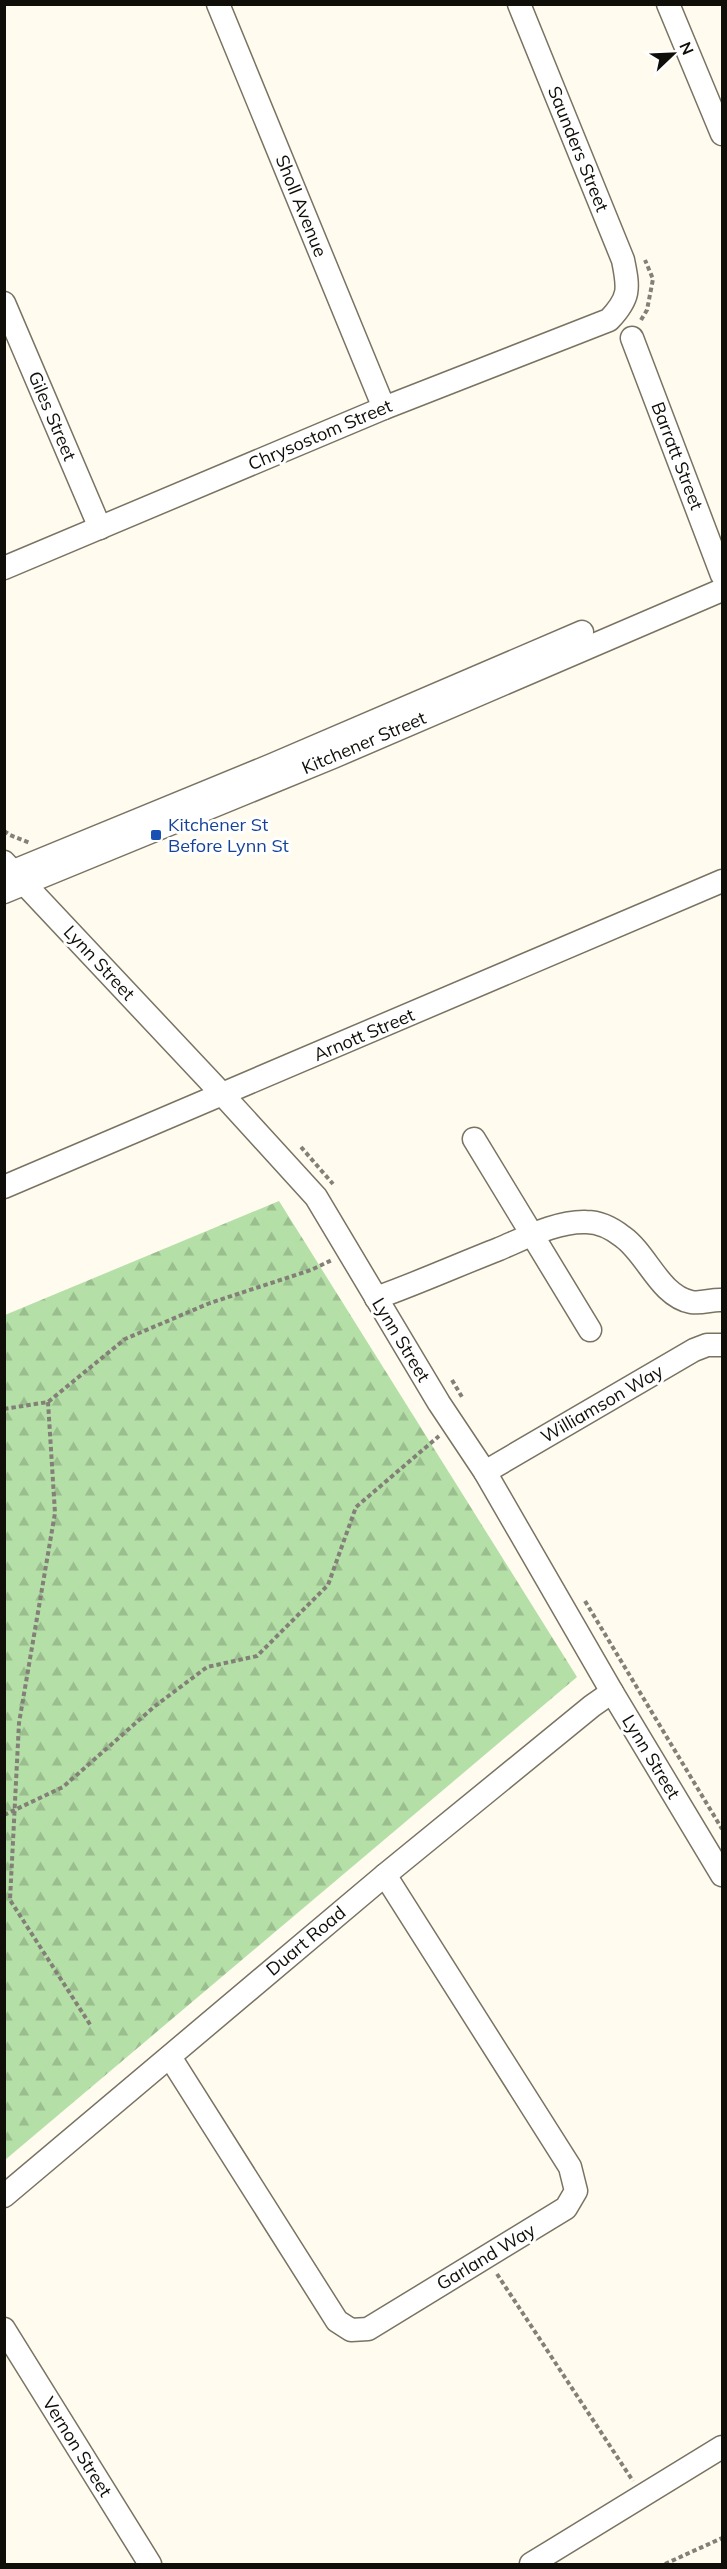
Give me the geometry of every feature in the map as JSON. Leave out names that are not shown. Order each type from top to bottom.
[{"type":"street","name":"Sholl Avenue","points":[[218,4],[384,408]]},
{"type":"street","name":"Saunders Street","points":[[519,4],[623,260],[627,279],[627,295]]},
{"type":"street","points":[[668,4],[723,134]]},
{"type":"street","name":"Chrysostom Street","points":[[4,568],[384,408],[609,320],[622,306],[627,295]]},
{"type":"street","name":"Giles Street","points":[[4,303],[100,528]]},
{"type":"street","name":"Barratt Street","points":[[632,338],[722,574]]},
{"type":"street","name":"Kitchener Street","points":[[10,877],[722,574]]},
{"type":"street","name":"Kitchener Street","points":[[10,877],[284,777],[723,590]]},
{"type":"street","name":"Lynn Street","points":[[10,877],[223,1095],[315,1197],[453,1424],[485,1472],[612,1692],[723,1875]]},
{"type":"street","name":"Arnott Street","points":[[4,1187],[723,881]]},
{"type":"street","points":[[474,1139],[590,1330]]},
{"type":"street","points":[[376,1298],[533,1235],[573,1223],[588,1222],[605,1226],[637,1248],[670,1291],[683,1300],[703,1302],[723,1300]]},
{"type":"street","name":"Williamson Way","points":[[485,1472],[694,1350],[707,1345],[723,1345]]},
{"type":"street","name":"Duart Road","points":[[4,2196],[385,1875],[612,1692]]},
{"type":"street","name":"Garland Way","points":[[170,2057],[337,2321],[351,2330],[368,2329],[566,2208],[576,2191],[570,2167],[385,1875]]},
{"type":"street","name":"Vernon Street","points":[[4,2329],[150,2565]]},
{"type":"street","points":[[531,2565],[723,2447]]},
{"type":"path","points":[[4,831],[29,843],[40,839]]},
{"type":"path","points":[[4,1409],[48,1402],[125,1339],[210,1303],[311,1270],[349,1252]]},
{"type":"path","points":[[48,1402],[55,1513],[19,1723],[10,1900],[91,2026]]},
{"type":"path","points":[[4,1815],[63,1787],[155,1706],[207,1667],[257,1656],[328,1585],[356,1507],[453,1424]]},
{"type":"path","points":[[486,2258],[643,2496]]},
{"type":"path","points":[[665,2565],[723,2538]]},
{"type":"green space","points":[[279,1201],[577,1677],[5,2160],[5,1315]]},
{"type":"place","name":"Kitchener St Before Lynn St","points":[[156,835]]}]
